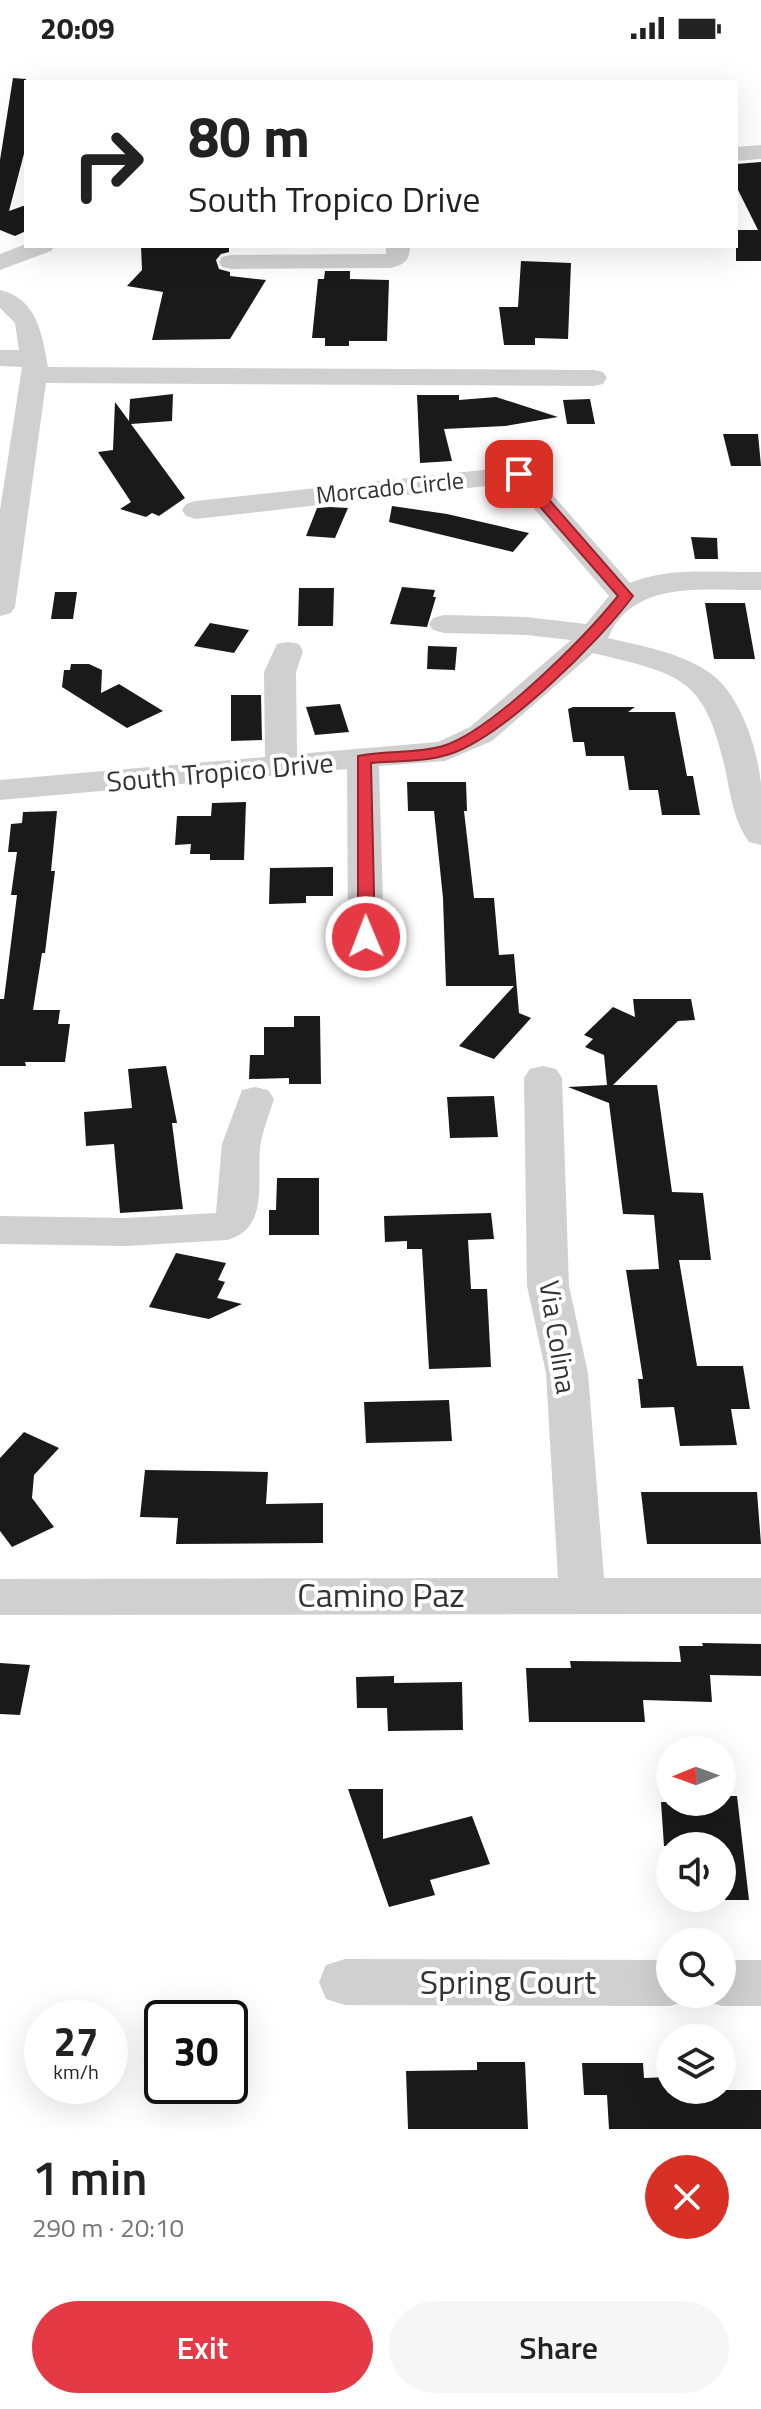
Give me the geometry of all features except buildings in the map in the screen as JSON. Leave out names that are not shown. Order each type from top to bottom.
[{"type":"street","points":[[738,154],[761,152]]},
{"type":"street","points":[[0,263],[38,248]]},
{"type":"street","points":[[231,262],[390,261],[398,257],[398,248]]},
{"type":"street","points":[[0,297],[13,305],[27,322],[34,366],[0,607]]},
{"type":"street","points":[[0,358],[34,366],[594,378]]},
{"type":"street","name":"Morcado Circle","points":[[196,510],[519,474],[625,596]]},
{"type":"street","points":[[625,596],[647,586],[682,582],[761,581]]},
{"type":"street","name":"South Tropico Drive","points":[[0,790],[445,751],[481,734],[592,638],[625,596]]},
{"type":"street","points":[[444,624],[526,626],[592,638],[699,678],[712,690],[723,708],[753,822],[761,835]]},
{"type":"street","points":[[281,766],[280,672],[288,651]]},
{"type":"street","points":[[363,759],[366,937]]},
{"type":"street","name":"Via Colina","points":[[543,1078],[548,1286],[567,1373],[582,1595]]},
{"type":"street","points":[[0,1230],[127,1232],[227,1226],[238,1214],[241,1144],[255,1099]]},
{"type":"street","name":"Camino Paz","points":[[0,1597],[761,1596]]},
{"type":"street","name":"Spring Court","points":[[345,1982],[656,1983]]},
{"type":"street","points":[[736,1983],[761,1983]]},
{"type":"route","points":[[366,937],[363,759],[445,751],[481,734],[596,634],[625,596],[519,474]]}]
